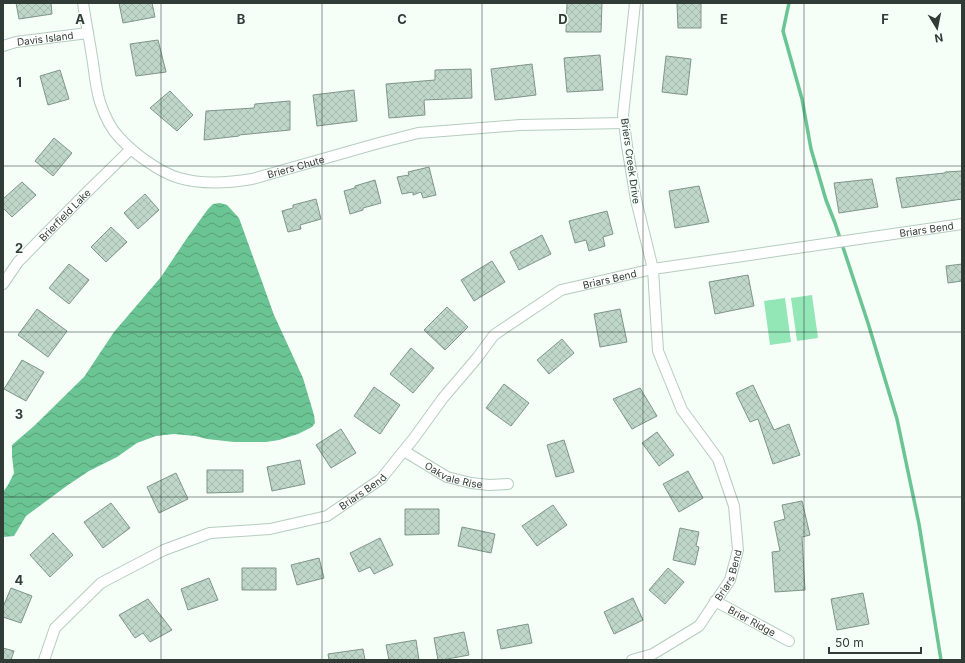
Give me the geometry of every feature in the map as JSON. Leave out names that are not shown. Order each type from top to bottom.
[{"type":"street","name":"Briers Chute","points":[[83,3],[94,65],[96,86],[100,104],[108,121],[118,136],[131,149],[156,167],[178,178],[215,183],[252,179],[379,142],[418,133],[520,125],[624,123]]},
{"type":"street","name":"Briers Creek Drive","points":[[635,3],[624,123],[636,200],[653,269]]},
{"type":"street","name":"Davis Island","points":[[3,46],[16,42],[88,34]]},
{"type":"street","name":"Brierfield Lake","points":[[3,284],[18,262],[131,149]]},
{"type":"street","name":"Briars Bend","points":[[44,660],[55,628],[101,583],[164,550],[210,533],[270,530],[327,516],[381,480],[404,452],[443,398],[477,358],[494,335],[561,290],[653,269],[962,224]]},
{"type":"street","name":"Briars Bend","points":[[632,660],[653,654],[699,626],[730,580],[738,550],[734,506],[718,458],[682,410],[658,351],[653,269]]},
{"type":"street","name":"Oakvale Rise","points":[[404,452],[447,477],[471,483],[489,485],[508,484]]},
{"type":"street","name":"Brier Ridge","points":[[715,601],[789,641]]},
{"type":"shaded area","points":[[812,295],[818,338],[797,341],[791,298]]},
{"type":"shaded area","points":[[785,298],[791,342],[770,345],[764,301]]},
{"type":"water","points":[[220,203],[227,205],[239,218],[274,315],[303,378],[315,423],[312,427],[298,434],[279,440],[266,442],[234,442],[174,434],[156,436],[137,443],[117,457],[89,471],[26,516],[14,536],[3,537],[3,492],[14,473],[12,445],[34,426],[84,377],[114,332],[161,277],[208,209],[213,204]]},
{"type":"building","points":[[16,3],[51,3],[52,14],[19,19]]},
{"type":"building","points":[[119,3],[152,3],[155,17],[123,23]]},
{"type":"building","points":[[567,3],[602,3],[601,32],[566,32]]},
{"type":"building","points":[[677,3],[701,3],[701,28],[678,28]]},
{"type":"building","points":[[158,40],[166,72],[136,76],[130,44]]},
{"type":"building","points":[[600,55],[603,90],[567,92],[564,58]]},
{"type":"building","points":[[666,56],[691,59],[687,95],[662,92]]},
{"type":"building","points":[[532,64],[536,95],[495,100],[491,69]]},
{"type":"building","points":[[471,69],[472,98],[424,100],[425,115],[389,118],[386,84],[435,80],[435,70]]},
{"type":"building","points":[[60,70],[69,99],[48,105],[40,76]]},
{"type":"building","points":[[354,90],[357,121],[317,126],[313,95]]},
{"type":"building","points":[[170,91],[193,115],[177,131],[150,108]]},
{"type":"building","points":[[290,101],[290,130],[204,140],[206,111],[254,108],[255,104]]},
{"type":"building","points":[[54,138],[72,153],[53,176],[35,161]]},
{"type":"building","points":[[429,167],[436,195],[423,198],[421,192],[413,195],[413,192],[402,194],[397,177],[409,175],[408,172]]},
{"type":"building","points":[[962,171],[962,199],[902,208],[896,178]]},
{"type":"building","points":[[872,179],[878,207],[839,213],[834,183]]},
{"type":"building","points":[[375,180],[381,203],[363,208],[363,210],[350,214],[344,191]]},
{"type":"building","points":[[22,182],[36,195],[12,217],[3,208],[3,199]]},
{"type":"building","points":[[699,186],[709,222],[675,228],[669,191]]},
{"type":"building","points":[[145,194],[159,210],[138,229],[124,213]]},
{"type":"building","points":[[316,199],[321,219],[300,225],[301,229],[288,232],[282,211],[293,208],[293,205]]},
{"type":"building","points":[[607,211],[613,234],[603,237],[605,246],[589,251],[586,240],[575,243],[569,221]]},
{"type":"building","points":[[111,227],[127,242],[106,262],[91,247]]},
{"type":"building","points":[[542,235],[551,254],[519,270],[510,252]]},
{"type":"building","points":[[492,261],[505,282],[474,301],[461,280]]},
{"type":"building","points":[[69,264],[89,280],[69,304],[49,288]]},
{"type":"building","points":[[962,264],[962,281],[948,283],[946,266]]},
{"type":"building","points":[[748,275],[754,306],[715,314],[709,282]]},
{"type":"building","points":[[447,307],[468,327],[445,350],[424,330]]},
{"type":"building","points":[[37,309],[67,331],[48,357],[18,335]]},
{"type":"building","points":[[620,309],[627,342],[600,347],[594,314]]},
{"type":"building","points":[[562,339],[574,353],[549,374],[537,360]]},
{"type":"building","points":[[411,348],[434,368],[413,393],[390,374]]},
{"type":"building","points":[[22,360],[44,372],[26,401],[4,389]]},
{"type":"building","points":[[504,384],[529,403],[511,426],[486,408]]},
{"type":"building","points":[[753,385],[774,430],[789,424],[800,455],[773,464],[758,419],[750,422],[736,393]]},
{"type":"building","points":[[374,387],[400,405],[380,434],[354,416]]},
{"type":"building","points":[[640,388],[657,416],[632,429],[613,399]]},
{"type":"building","points":[[341,429],[356,453],[331,468],[316,445]]},
{"type":"building","points":[[657,432],[674,455],[659,466],[642,443]]},
{"type":"building","points":[[564,440],[574,472],[556,477],[547,445]]},
{"type":"building","points":[[300,460],[305,484],[272,491],[267,467]]},
{"type":"building","points":[[207,470],[243,470],[243,492],[207,493]]},
{"type":"building","points":[[688,471],[703,498],[679,512],[663,484]]},
{"type":"building","points":[[176,473],[188,499],[159,513],[147,487]]},
{"type":"building","points":[[802,501],[810,535],[802,537],[805,590],[775,592],[772,552],[780,551],[774,522],[785,519],[782,505]]},
{"type":"building","points":[[111,503],[130,528],[103,548],[84,522]]},
{"type":"building","points":[[553,505],[567,525],[537,546],[522,526]]},
{"type":"building","points":[[405,509],[439,509],[439,534],[405,535]]},
{"type":"building","points":[[462,527],[495,534],[491,553],[458,546]]},
{"type":"building","points":[[680,528],[699,532],[696,546],[699,547],[695,565],[673,560]]},
{"type":"building","points":[[53,533],[73,555],[50,577],[30,555]]},
{"type":"building","points":[[380,538],[393,565],[374,574],[370,567],[359,572],[350,553]]},
{"type":"building","points":[[319,558],[324,578],[297,585],[291,565]]},
{"type":"building","points":[[242,568],[276,568],[276,590],[242,590]]},
{"type":"building","points":[[668,568],[684,582],[665,604],[649,590]]},
{"type":"building","points":[[209,578],[218,600],[188,610],[181,589]]},
{"type":"building","points":[[11,588],[32,596],[21,623],[3,617],[3,607]]},
{"type":"building","points":[[863,593],[869,624],[837,630],[831,599]]},
{"type":"building","points":[[633,598],[643,620],[614,634],[604,612]]},
{"type":"building","points":[[148,599],[172,630],[150,642],[143,633],[135,638],[119,615]]},
{"type":"building","points":[[528,624],[532,643],[501,649],[497,630]]},
{"type":"building","points":[[464,632],[469,655],[438,660],[434,638]]},
{"type":"building","points":[[416,640],[419,660],[389,660],[386,645]]},
{"type":"building","points":[[3,648],[14,651],[11,660],[3,660]]},
{"type":"building","points":[[363,649],[365,660],[329,660],[328,654]]},
{"type":"waterway","points":[[789,3],[783,31],[802,99],[811,149],[826,200],[868,323],[897,419],[919,524],[941,660]]}]
